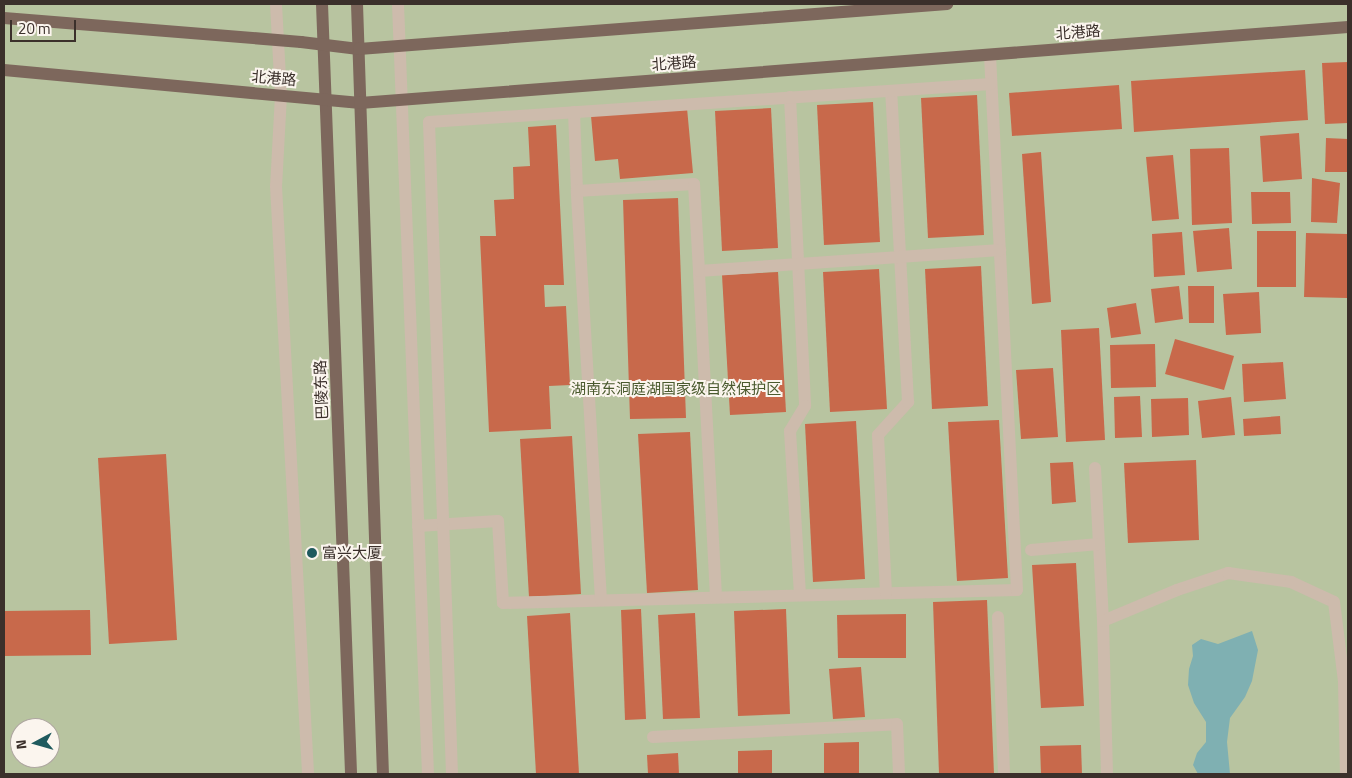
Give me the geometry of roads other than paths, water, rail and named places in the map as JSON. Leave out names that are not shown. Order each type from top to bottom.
[{"type":"main road","name":"巴陵东路","points":[[322,4],[351,774]]},
{"type":"main road","points":[[357,4],[383,774]]},
{"type":"main road","points":[[4,18],[324,44],[359,49],[947,4]]},
{"type":"main road","name":"北港路","points":[[4,70],[360,103],[1348,27]]},
{"type":"street","points":[[276,4],[281,95],[276,186],[308,774]]},
{"type":"street","points":[[398,4],[428,774]]},
{"type":"street","points":[[418,526],[498,520],[503,604],[1018,590],[990,54]]},
{"type":"street","points":[[452,774],[429,122],[991,84]]},
{"type":"street","points":[[886,593],[878,435],[908,402],[890,91]]},
{"type":"street","points":[[790,97],[805,406],[790,431],[800,595]]},
{"type":"street","points":[[574,112],[601,600]]},
{"type":"street","points":[[577,191],[694,184],[716,597]]},
{"type":"street","points":[[699,271],[1000,250]]},
{"type":"street","points":[[1095,468],[1103,621],[1107,774]]},
{"type":"street","points":[[1031,550],[1099,544]]},
{"type":"street","points":[[1103,621],[1177,590],[1228,573],[1291,582],[1334,602],[1344,681],[1346,774]]},
{"type":"street","points":[[998,617],[1004,774]]},
{"type":"street","points":[[653,737],[897,724],[899,774]]},
{"type":"water","points":[[1252,631],[1258,650],[1252,681],[1245,697],[1230,718],[1227,742],[1230,774],[1198,774],[1193,765],[1197,753],[1206,742],[1206,722],[1194,703],[1188,685],[1189,669],[1193,656],[1192,645],[1201,639],[1218,644]]},
{"type":"place","name":"富兴大厦","points":[[312,553]]},
{"type":"park label","name":"湖南东洞庭湖国家级自然保护区","points":[[676,389]]}]
